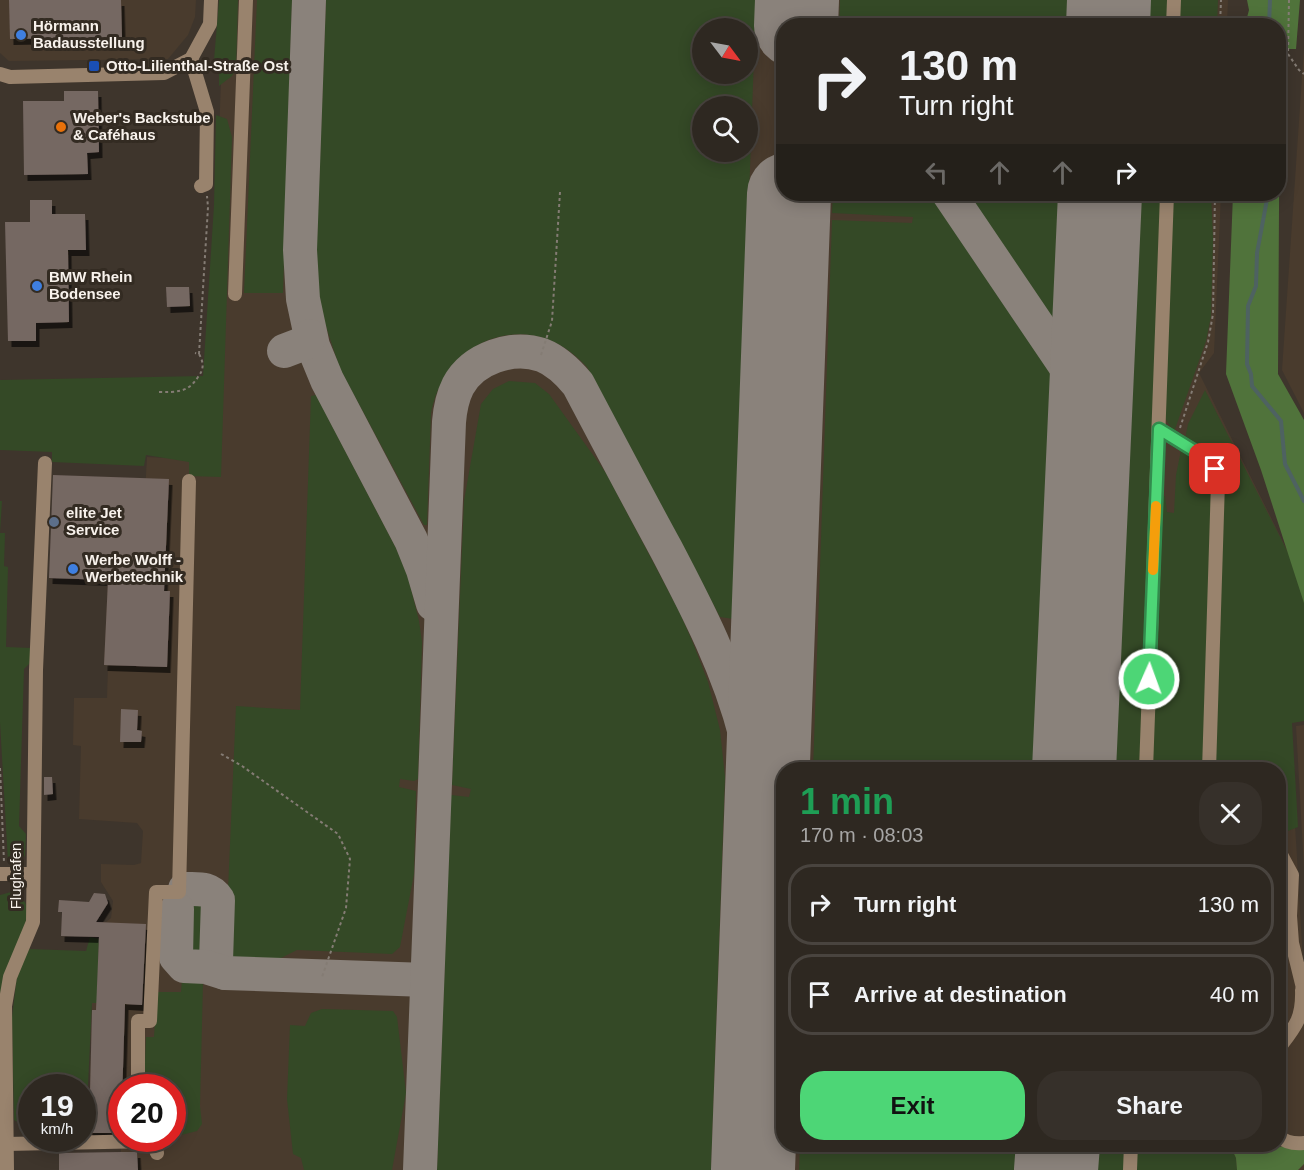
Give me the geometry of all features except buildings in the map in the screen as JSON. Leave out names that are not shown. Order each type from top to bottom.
[{"type":"street","points":[[3,78],[164,73],[191,60],[210,24],[210,0]]},
{"type":"street","points":[[235,294],[246,0]]},
{"type":"street","points":[[1173,18],[1174,0]]},
{"type":"street","points":[[191,60],[207,112],[203,185]]},
{"type":"street","points":[[1146,762],[1167,201]]},
{"type":"street","points":[[1159,429],[1206,458],[1215,469],[1218,482],[1209,762]]},
{"type":"street","name":"Flughafen","points":[[7,1170],[5,1006],[10,977],[33,922],[37,648],[45,463]]},
{"type":"street","points":[[138,1074],[138,1021],[150,1021],[156,892],[179,892],[189,481]]},
{"type":"street","points":[[1286,864],[1292,875],[1290,916],[1292,943],[1303,991],[1303,1006],[1299,1019],[1286,1039]]},
{"type":"street","points":[[2,874],[32,874]]},
{"type":"street","points":[[1286,1141],[1295,1144],[1304,1143]]},
{"type":"street","points":[[6,1144],[33,1146],[108,1142]]},
{"type":"street","points":[[1130,1170],[1131,1152]]},
{"type":"path","points":[[1220,18],[1221,0]]},
{"type":"path","points":[[1289,0],[1288,54],[1304,74]]},
{"type":"path","points":[[159,392],[177,392],[192,386],[202,371],[202,361],[197,354],[208,207],[203,185]]},
{"type":"path","points":[[542,355],[552,321],[560,192]]},
{"type":"path","points":[[1176,439],[1208,342],[1213,314],[1215,201]]},
{"type":"path","points":[[222,754],[338,834],[350,859],[346,908],[322,977]]},
{"type":"path","points":[[0,768],[3,816],[2,874]]},
{"type":"shaded area","points":[[0,0],[196,0],[195,17],[188,35],[168,59],[9,61],[0,53]]},
{"type":"shaded area","points":[[224,0],[1228,0],[1227,18],[776,18],[776,201],[1221,201],[1214,353],[1199,373],[1304,584],[1289,720],[1304,979],[1304,1170],[138,1170],[137,1152],[186,1152],[186,1074],[108,1074],[108,1135],[96,1134],[96,1074],[90,1074],[92,1003],[97,1002],[100,922],[106,922],[111,918],[113,901],[101,882],[101,864],[134,865],[141,863],[143,831],[137,823],[79,819],[81,746],[73,745],[74,698],[107,698],[108,666],[104,665],[108,580],[140,582],[147,457],[207,460]]},
{"type":"shaded area","points":[[1304,48],[1304,413],[1282,370]]},
{"type":"shaded area","points":[[1304,725],[1304,869],[1296,726]]},
{"type":"green space","points":[[219,0],[238,0],[236,69],[232,76],[219,86],[219,75],[214,60]]},
{"type":"green space","points":[[257,0],[292,0],[283,293],[244,293]]},
{"type":"green space","points":[[326,0],[756,0],[755,18],[692,18],[692,84],[753,84],[753,96],[692,96],[692,162],[750,162],[734,619],[720,617],[587,367],[565,348],[542,337],[518,334],[494,338],[473,348],[454,364],[440,386],[431,413],[427,525],[424,525],[340,369],[319,305],[316,265]]},
{"type":"green space","points":[[840,0],[1170,0],[1169,18],[839,18]]},
{"type":"green space","points":[[1178,0],[1218,0],[1217,18],[1177,18]]},
{"type":"green space","points":[[1247,0],[1300,0],[1296,49],[1286,49],[1286,18],[1247,18],[1249,10]]},
{"type":"green space","points":[[216,115],[227,119],[232,137],[221,477],[189,476],[189,462],[146,455],[144,466],[52,462],[52,452],[0,450],[0,380],[203,376],[214,205]]},
{"type":"green space","points":[[833,201],[1163,201],[1142,762],[813,762],[832,220],[912,223],[913,217],[832,213]]},
{"type":"green space","points":[[1171,201],[1211,201],[1211,316],[1206,341],[1174,432],[1163,415]]},
{"type":"green space","points":[[1233,201],[1279,201],[1278,374],[1304,420],[1304,603],[1261,470],[1226,374]]},
{"type":"green space","points":[[509,381],[535,383],[549,394],[606,473],[679,611],[708,682],[720,730],[725,777],[711,1170],[437,1170],[451,795],[469,797],[471,789],[452,785],[464,501],[481,404],[493,389]]},
{"type":"green space","points":[[1205,390],[1304,584],[1304,721],[1292,723],[1298,827],[1286,832],[1286,762],[1213,762],[1223,484],[1185,439],[1188,424]]},
{"type":"green space","points":[[316,395],[396,548],[408,577],[419,621],[422,642],[418,779],[414,781],[400,779],[399,787],[416,791],[414,874],[400,947],[392,954],[297,950],[273,962],[225,960],[236,706],[300,710],[311,396]]},
{"type":"green space","points":[[1181,450],[1204,459],[1212,472],[1204,762],[1150,762],[1161,496],[1165,496],[1167,512],[1174,513],[1176,475]]},
{"type":"green space","points":[[0,501],[2,501],[0,533]]},
{"type":"green space","points":[[0,533],[5,533],[4,566],[8,567],[6,647],[32,648],[32,661],[24,669],[19,826],[26,834],[25,856],[16,863],[8,862],[0,722]]},
{"type":"green space","points":[[1286,869],[1288,937],[1286,937]]},
{"type":"green space","points":[[11,892],[25,902],[29,912],[27,924],[4,979],[0,1170],[0,895]]},
{"type":"green space","points":[[186,893],[205,895],[210,900],[207,953],[198,957],[188,957],[183,951]]},
{"type":"green space","points":[[90,937],[99,939],[97,1003],[92,1003],[89,1074],[18,1074],[18,1122],[14,1120],[12,1017],[17,976],[29,949],[86,951]]},
{"type":"green space","points":[[195,973],[203,982],[200,1106],[202,1124],[197,1131],[186,1134],[186,1074],[145,1074],[146,1037],[154,1037],[157,992],[181,992],[182,980],[186,974]]},
{"type":"green space","points":[[322,1009],[393,1011],[397,1017],[406,1093],[392,1170],[304,1170],[301,1158],[293,1154],[287,1099],[290,1025],[305,1026],[311,1013]]},
{"type":"green space","points":[[1304,1146],[1304,1164],[1298,1170],[1237,1170],[1233,1152],[1286,1152],[1286,1147]]},
{"type":"green space","points":[[800,1152],[1128,1152],[1127,1170],[799,1170]]},
{"type":"green space","points":[[1136,1152],[1233,1152],[1237,1170],[1135,1170]]},
{"type":"waterway","points":[[1269,18],[1270,0]]},
{"type":"waterway","points":[[1267,201],[1257,253],[1256,286],[1248,306],[1247,364],[1252,386],[1281,421],[1285,464],[1304,501]]},
{"type":"taxiway","points":[[309,0],[300,250],[303,299],[313,346],[327,380],[411,540],[433,604]]},
{"type":"taxiway","points":[[954,201],[1091,404]]},
{"type":"taxiway","points":[[284,351],[305,343],[310,336]]},
{"type":"taxiway","points":[[420,1170],[449,422],[458,386],[465,376],[483,361],[506,353],[530,352],[553,360],[578,384],[690,595],[722,664],[739,712],[753,771],[764,873]]},
{"type":"taxiway","points":[[185,889],[207,891],[218,900],[216,961],[217,966],[225,973]]},
{"type":"taxiway","points":[[177,909],[176,957],[184,966],[206,967],[225,973],[427,980]]},
{"type":"runway","points":[[796,18],[797,0]]},
{"type":"runway","points":[[1108,18],[1109,0]]},
{"type":"runway","points":[[753,1170],[789,201]]},
{"type":"runway","points":[[1074,762],[1100,201]]},
{"type":"runway","points":[[1056,1170],[1057,1152]]},
{"type":"slow traffic","points":[[1153,570],[1156,506]]},
{"type":"place","name":"Hörmann Badausstellung","points":[[21,35]]},
{"type":"place","name":"Otto-Lilienthal-Straße Ost","points":[[94,66]]},
{"type":"place","name":"Weber's Backstube & Caféhaus","points":[[61,127]]},
{"type":"place","name":"BMW Rhein Bodensee","points":[[37,286]]},
{"type":"place","name":"elite Jet Service","points":[[54,522]]},
{"type":"place","name":"Werbe Wolff - Werbetechnik","points":[[73,569]]},
{"type":"route","points":[[1149,679],[1159,429],[1206,458],[1215,469]]}]
